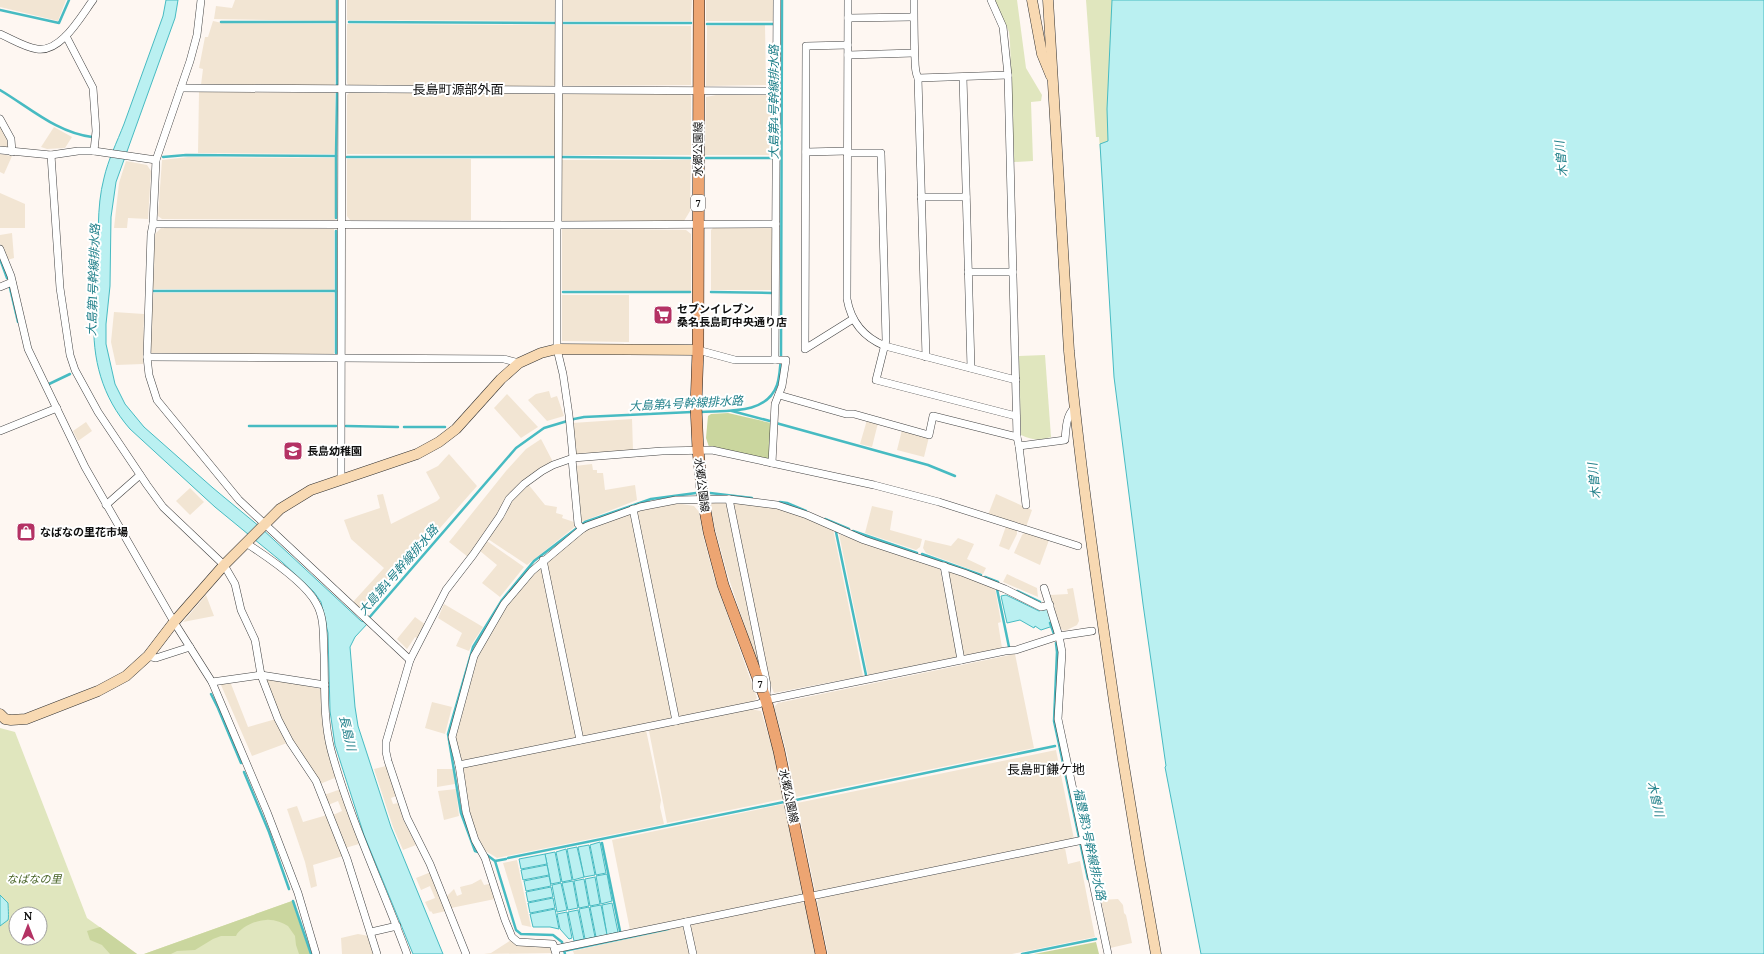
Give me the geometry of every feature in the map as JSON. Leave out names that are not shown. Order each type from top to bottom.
[{"type":"main road","name":"水郷公園線","points":[[699,0],[697,411],[698,450],[703,499],[709,532],[723,586],[766,700],[779,751],[821,954]]},
{"type":"street","points":[[0,34],[37,49],[44,49],[66,36],[93,0]]},
{"type":"street","points":[[201,0],[197,35],[181,88],[156,160],[153,224],[151,234],[147,357],[149,375],[157,400],[239,500],[410,660]]},
{"type":"street","points":[[341,478],[340,359],[342,224],[342,0]]},
{"type":"street","points":[[560,0],[557,349],[563,374],[569,416],[572,459],[580,527]]},
{"type":"street","points":[[777,0],[776,224],[779,360]]},
{"type":"street","points":[[848,0],[847,299],[853,319],[868,337],[885,346],[1016,380]]},
{"type":"street","points":[[914,0],[914,53],[915,72],[918,78],[926,356]]},
{"type":"street","points":[[991,0],[1003,27],[1008,75],[1016,416],[1017,437],[1026,505]]},
{"type":"street","points":[[1032,0],[1042,54],[1054,83]]},
{"type":"street","points":[[1048,0],[1069,350],[1074,408],[1093,561],[1116,718],[1156,954]]},
{"type":"street","points":[[848,18],[913,17]]},
{"type":"street","points":[[66,36],[92,88],[96,131],[94,151]]},
{"type":"street","points":[[848,45],[806,46],[805,349],[853,319]]},
{"type":"street","points":[[848,55],[914,53]]},
{"type":"street","points":[[918,78],[1008,75]]},
{"type":"street","points":[[963,77],[971,368]]},
{"type":"street","points":[[181,88],[777,91]]},
{"type":"street","points":[[0,119],[11,139],[12,152]]},
{"type":"street","points":[[0,150],[51,155],[78,151],[94,151],[156,160]]},
{"type":"street","points":[[806,152],[881,153],[886,340],[876,380],[1016,416]]},
{"type":"street","points":[[51,155],[60,288],[70,355],[78,377],[98,412],[163,507],[224,565],[235,584],[241,610],[254,640],[261,675],[278,719],[290,742],[316,781],[347,859],[377,954]]},
{"type":"street","points":[[921,198],[966,197]]},
{"type":"street","points":[[153,224],[776,224]]},
{"type":"street","points":[[0,249],[12,282],[28,349],[85,467],[174,622],[212,682],[267,812],[298,893],[316,954]]},
{"type":"street","points":[[968,272],[1013,272]]},
{"type":"street","points":[[0,287],[12,282]]},
{"type":"street","points":[[0,714],[11,720],[26,719],[92,694],[126,676],[148,656],[174,622],[224,565],[264,523],[280,509],[299,496],[341,478],[417,454],[439,442],[456,429],[501,379],[519,363],[541,353],[557,349],[698,350],[735,360],[786,360],[784,376],[775,404],[772,463]]},
{"type":"street","points":[[147,357],[504,359],[519,363]]},
{"type":"street","points":[[779,395],[929,435],[933,416],[1017,437]]},
{"type":"street","points":[[0,431],[57,408]]},
{"type":"street","points":[[1019,446],[1066,440],[1066,428],[1069,413],[1074,408]]},
{"type":"street","points":[[466,954],[430,864],[407,818],[386,752],[386,742],[410,660],[446,590],[500,516],[509,499],[524,484],[542,471],[553,465],[572,459],[712,450],[874,485],[939,502],[1078,546]]},
{"type":"street","points":[[106,505],[140,475]]},
{"type":"street","points":[[1050,605],[1041,607],[1005,589],[944,566],[864,540],[784,506],[729,499],[703,499],[652,503],[587,526],[580,527],[532,571],[504,604],[474,656],[452,737],[459,765],[466,812],[475,840],[485,858],[512,937],[518,942],[553,944],[557,950],[567,946],[810,898],[1081,841]]},
{"type":"street","points":[[729,499],[767,685],[766,700]]},
{"type":"street","points":[[633,509],[676,721]]},
{"type":"street","points":[[247,542],[270,559],[310,594],[321,613],[328,732],[332,750],[360,837],[407,954]]},
{"type":"street","points":[[543,560],[580,740]]},
{"type":"street","points":[[944,566],[961,660]]},
{"type":"street","points":[[1044,588],[1060,636],[1062,652],[1058,719],[1081,841],[1108,954]]},
{"type":"street","points":[[459,765],[758,704],[766,700],[1016,650],[1060,636],[1092,631]]},
{"type":"street","points":[[148,656],[156,658],[190,647]]},
{"type":"street","points":[[212,682],[261,675],[325,685]]},
{"type":"street","points":[[686,922],[693,954]]},
{"type":"street","points":[[371,932],[397,926]]},
{"type":"shaded area","points":[[0,0],[66,0],[58,21],[0,7]]},
{"type":"shaded area","points":[[235,0],[336,0],[336,21],[214,19],[216,6],[232,8]]},
{"type":"shaded area","points":[[347,0],[556,0],[556,21],[347,20]]},
{"type":"shaded area","points":[[563,0],[692,0],[691,21],[563,21]]},
{"type":"shaded area","points":[[706,0],[775,0],[775,21],[706,21]]},
{"type":"shaded area","points":[[213,21],[222,23],[336,24],[335,84],[332,86],[201,85],[203,69],[199,68],[205,37],[208,37]]},
{"type":"shaded area","points":[[347,24],[556,25],[555,85],[350,87],[347,83]]},
{"type":"shaded area","points":[[563,25],[691,26],[691,85],[562,85]]},
{"type":"shaded area","points":[[765,25],[766,85],[706,86],[707,26]]},
{"type":"shaded area","points":[[199,92],[335,93],[335,154],[198,153]]},
{"type":"shaded area","points":[[350,92],[555,93],[555,155],[347,154],[347,95]]},
{"type":"shaded area","points":[[562,93],[689,93],[691,96],[691,155],[562,155]]},
{"type":"shaded area","points":[[774,94],[773,155],[705,155],[706,97],[716,95]]},
{"type":"shaded area","points":[[0,125],[8,139],[9,149],[0,147]]},
{"type":"shaded area","points":[[54,127],[72,137],[65,148],[47,149],[41,147]]},
{"type":"shaded area","points":[[0,154],[12,156],[4,174],[0,172]]},
{"type":"shaded area","points":[[188,157],[335,158],[335,220],[162,219],[158,216],[162,160]]},
{"type":"shaded area","points":[[347,159],[471,159],[471,220],[350,220],[347,216]]},
{"type":"shaded area","points":[[562,160],[691,160],[690,211],[684,221],[562,221]]},
{"type":"shaded area","points":[[126,161],[147,165],[151,171],[148,219],[128,218],[127,228],[114,228],[119,183]]},
{"type":"shaded area","points":[[0,193],[25,204],[25,228],[0,228]]},
{"type":"shaded area","points":[[161,228],[334,229],[334,290],[152,289],[155,234]]},
{"type":"shaded area","points":[[713,228],[772,228],[772,290],[711,290],[711,230]]},
{"type":"shaded area","points":[[562,229],[686,230],[691,234],[691,291],[562,290]]},
{"type":"shaded area","points":[[12,233],[14,258],[7,260],[0,243],[0,235]]},
{"type":"shaded area","points":[[152,293],[334,293],[334,355],[152,354],[150,351]]},
{"type":"shaded area","points":[[562,295],[629,295],[629,342],[562,341]]},
{"type":"shaded area","points":[[114,312],[144,314],[143,364],[116,365],[111,342]]},
{"type":"shaded area","points":[[549,391],[551,398],[557,396],[564,416],[547,421],[528,400],[536,394]]},
{"type":"shaded area","points":[[507,394],[538,427],[521,438],[494,408]]},
{"type":"shaded area","points":[[632,419],[633,451],[576,456],[572,423]]},
{"type":"shaded area","points":[[867,420],[878,423],[872,447],[860,444]]},
{"type":"shaded area","points":[[86,422],[92,431],[78,441],[73,431]]},
{"type":"shaded area","points":[[902,430],[929,437],[924,457],[897,450]]},
{"type":"shaded area","points":[[541,439],[553,462],[536,471],[497,515],[468,557],[449,542],[506,471],[526,449]]},
{"type":"shaded area","points":[[449,454],[477,486],[365,613],[353,602],[384,568],[351,539],[344,520],[380,508],[377,495],[383,494],[391,524],[437,501],[440,498],[426,472],[438,466]]},
{"type":"shaded area","points":[[592,464],[593,470],[597,470],[597,473],[603,473],[605,490],[635,485],[637,500],[581,522],[575,466]]},
{"type":"shaded area","points":[[528,484],[545,505],[557,507],[556,513],[563,515],[562,518],[574,522],[577,525],[527,565],[488,539],[504,517],[512,501]]},
{"type":"shaded area","points":[[190,488],[204,502],[190,515],[176,501]]},
{"type":"shaded area","points":[[996,494],[1032,510],[1026,527],[988,515]]},
{"type":"shaded area","points":[[676,503],[694,506],[699,512],[703,535],[714,577],[757,698],[753,702],[679,717],[636,511]]},
{"type":"shaded area","points":[[712,503],[727,503],[759,660],[756,660],[727,573],[710,506]]},
{"type":"shaded area","points":[[734,503],[781,509],[796,513],[833,529],[863,676],[774,693],[768,678]]},
{"type":"shaded area","points":[[872,506],[893,511],[890,530],[922,539],[920,547],[916,550],[865,533]]},
{"type":"shaded area","points":[[631,513],[672,718],[583,737],[581,735],[546,563],[586,529]]},
{"type":"shaded area","points":[[1006,526],[1017,530],[1017,534],[1009,550],[999,546]]},
{"type":"shaded area","points":[[1025,532],[1049,540],[1040,565],[1014,553],[1022,535]]},
{"type":"shaded area","points":[[839,534],[940,569],[958,657],[868,675]]},
{"type":"shaded area","points":[[958,538],[974,544],[967,559],[986,568],[983,574],[926,553],[923,548],[925,540],[951,546]]},
{"type":"shaded area","points":[[487,541],[524,567],[500,597],[482,583],[497,565],[480,551]]},
{"type":"shaded area","points":[[541,565],[577,736],[575,738],[461,762],[455,739],[456,731],[476,658],[506,606]]},
{"type":"shaded area","points":[[946,570],[995,588],[1001,622],[998,623],[1002,648],[963,656]]},
{"type":"shaded area","points":[[1007,574],[1037,588],[1038,597],[1003,582]]},
{"type":"shaded area","points":[[1073,588],[1079,621],[1077,625],[1065,631],[1061,629],[1050,595],[1068,594],[1067,589]]},
{"type":"shaded area","points":[[206,595],[214,616],[183,622]]},
{"type":"shaded area","points":[[444,604],[483,627],[469,651],[456,646],[462,633],[438,618]]},
{"type":"shaded area","points":[[415,617],[426,625],[418,639],[415,637],[407,649],[397,639]]},
{"type":"shaded area","points":[[1015,654],[1034,748],[796,797],[787,754],[774,707],[778,703]]},
{"type":"shaded area","points":[[265,678],[322,689],[337,777],[320,784],[292,740],[280,717]]},
{"type":"shaded area","points":[[223,683],[231,684],[248,727],[276,719],[287,743],[252,756],[221,685]]},
{"type":"shaded area","points":[[432,702],[452,707],[445,734],[425,728]]},
{"type":"shaded area","points":[[750,709],[761,711],[772,747],[783,799],[667,823],[649,731],[651,728]]},
{"type":"shaded area","points":[[646,730],[661,800],[660,807],[664,824],[497,858],[484,850],[468,813],[462,770],[464,767]]},
{"type":"shaded area","points":[[1056,750],[1074,839],[818,893],[815,891],[797,803]]},
{"type":"shaded area","points":[[386,766],[396,796],[391,798],[393,804],[398,803],[403,819],[416,845],[403,850],[393,827],[374,769]]},
{"type":"shaded area","points":[[437,769],[453,769],[455,784],[437,787]]},
{"type":"shaded area","points":[[341,789],[359,844],[345,848],[333,815],[342,811],[338,801],[328,805],[324,795]]},
{"type":"shaded area","points":[[456,789],[459,816],[444,820],[438,791]]},
{"type":"shaded area","points":[[784,804],[802,893],[799,896],[630,930],[612,840]]},
{"type":"shaded area","points":[[297,806],[303,822],[327,815],[343,856],[313,865],[317,886],[311,888],[305,862],[287,809]]},
{"type":"shaded area","points":[[1065,848],[1068,864],[1080,861],[1095,937],[1012,954],[828,954],[817,902],[819,898]]},
{"type":"shaded area","points":[[517,860],[531,927],[522,925],[503,863]]},
{"type":"shaded area","points":[[431,872],[446,911],[433,914],[431,911],[430,912],[425,902],[435,898],[430,886],[421,890],[416,878]]},
{"type":"shaded area","points":[[481,879],[484,885],[489,884],[495,899],[451,908],[446,897],[454,889],[457,896],[462,894],[460,887],[472,884]]},
{"type":"shaded area","points":[[1118,899],[1123,905],[1132,943],[1110,948],[1101,900]]},
{"type":"shaded area","points":[[800,901],[805,904],[815,954],[695,954],[689,924]]},
{"type":"shaded area","points":[[683,926],[690,954],[574,954],[573,951]]},
{"type":"shaded area","points":[[358,934],[369,936],[375,954],[342,954],[341,938]]},
{"type":"shaded area","points":[[511,940],[549,946],[552,948],[553,953],[484,954],[491,953]]},
{"type":"green space","points":[[995,0],[1017,0],[1026,68],[1042,95],[1041,101],[1031,102],[1033,161],[1014,162],[1009,32]]},
{"type":"green space","points":[[1086,0],[1112,0],[1116,86],[1124,141],[1101,163],[1099,137],[1096,137]]},
{"type":"green space","points":[[1045,355],[1051,437],[1043,439],[1029,438],[1021,435],[1019,356]]},
{"type":"green space","points":[[728,413],[771,423],[770,458],[766,459],[709,447],[706,438],[708,416],[711,414]]},
{"type":"green space","name":"なばなの里","points":[[0,728],[15,732],[87,918],[137,954],[0,954]]},
{"type":"green space","points":[[292,901],[310,954],[144,954]]},
{"type":"green space","points":[[292,901],[310,954],[299,954],[295,936],[288,926],[278,922],[262,920],[249,925],[241,930],[236,936],[221,936],[195,950],[177,951],[171,954],[144,954]]},
{"type":"green space","points":[[100,927],[137,954],[110,954],[102,945],[90,940],[87,931]]},
{"type":"green space","points":[[1096,942],[1099,954],[1034,954]]},
{"type":"water","name":"長島川","points":[[166,0],[178,0],[175,18],[116,182],[111,217],[110,286],[106,324],[106,344],[115,384],[125,404],[144,427],[260,527],[361,621],[368,623],[355,637],[350,647],[358,726],[391,827],[443,954],[413,954],[364,835],[335,745],[330,711],[328,633],[321,602],[314,592],[282,562],[215,507],[130,429],[112,404],[101,377],[95,348],[94,317],[98,277],[101,189],[108,164],[163,16]]},
{"type":"water","name":"木曽川","points":[[1112,0],[1764,0],[1764,954],[1201,954],[1165,767],[1114,377],[1100,144],[1108,141],[1107,109]]},
{"type":"water","points":[[1006,595],[1039,611],[1047,608],[1053,626],[1041,630],[1035,626],[1034,628],[1020,620],[1007,623],[1001,596]]},
{"type":"water","points":[[600,842],[606,873],[596,875],[590,845]]},
{"type":"water","points":[[589,845],[595,875],[584,877],[578,847]]},
{"type":"water","points":[[577,847],[584,877],[573,880],[567,849]]},
{"type":"water","points":[[566,849],[572,880],[562,882],[556,852]]},
{"type":"water","points":[[555,852],[561,882],[551,884],[545,854]]},
{"type":"water","points":[[545,854],[547,864],[521,869],[519,859]]},
{"type":"water","points":[[547,865],[549,875],[523,880],[521,870]]},
{"type":"water","points":[[607,874],[612,901],[601,904],[596,876]]},
{"type":"water","points":[[549,876],[551,886],[526,891],[524,881]]},
{"type":"water","points":[[595,877],[600,904],[590,906],[585,879]]},
{"type":"water","points":[[584,879],[589,906],[579,908],[574,881]]},
{"type":"water","points":[[573,881],[578,908],[568,910],[562,883]]},
{"type":"water","points":[[561,883],[567,910],[557,912],[552,885]]},
{"type":"water","points":[[551,887],[553,897],[528,902],[526,892]]},
{"type":"water","points":[[0,895],[8,903],[8,920],[0,926]]},
{"type":"water","points":[[553,898],[555,908],[530,913],[528,903]]},
{"type":"water","points":[[612,903],[618,932],[607,935],[602,905]]},
{"type":"water","points":[[601,905],[607,935],[596,937],[590,907]]},
{"type":"water","points":[[589,907],[595,937],[585,939],[579,909]]},
{"type":"water","points":[[555,909],[559,929],[550,927],[533,927],[530,914]]},
{"type":"water","points":[[578,910],[584,939],[574,941],[568,912]]},
{"type":"water","points":[[567,912],[572,938],[569,939],[560,929],[557,914]]},
{"type":"waterway","points":[[0,10],[59,23],[69,0]]},
{"type":"waterway","points":[[337,0],[337,86]]},
{"type":"waterway","name":"大島第4号幹線排水路","points":[[699,412],[732,411],[754,407],[764,402],[772,395],[779,378],[781,357],[782,0]]},
{"type":"waterway","points":[[221,22],[337,22]]},
{"type":"waterway","points":[[349,22],[556,23]]},
{"type":"waterway","points":[[563,23],[691,23]]},
{"type":"waterway","points":[[707,24],[773,24]]},
{"type":"waterway","points":[[0,90],[55,125],[79,135],[92,137]]},
{"type":"waterway","points":[[163,157],[186,155],[336,156],[337,93]]},
{"type":"waterway","points":[[336,156],[336,218]]},
{"type":"waterway","points":[[347,157],[555,157]]},
{"type":"waterway","points":[[562,157],[690,158]]},
{"type":"waterway","points":[[706,158],[774,158]]},
{"type":"waterway","points":[[336,231],[336,353]]},
{"type":"waterway","points":[[0,259],[7,278]]},
{"type":"waterway","points":[[10,288],[18,322]]},
{"type":"waterway","points":[[153,291],[336,291]]},
{"type":"waterway","points":[[563,292],[690,292]]},
{"type":"waterway","points":[[711,292],[772,293]]},
{"type":"waterway","points":[[49,384],[70,374]]},
{"type":"waterway","points":[[732,411],[770,421]]},
{"type":"waterway","name":"大島第4号幹線排水路","points":[[368,619],[516,448],[544,428],[584,417],[692,412]]},
{"type":"waterway","points":[[776,423],[928,465],[955,476]]},
{"type":"waterway","points":[[249,426],[336,426]]},
{"type":"waterway","points":[[346,426],[398,427]]},
{"type":"waterway","points":[[404,427],[445,427]]},
{"type":"waterway","points":[[565,954],[562,942],[553,935],[521,934],[516,930],[495,861],[487,855],[475,851],[461,813],[448,734],[473,647],[502,600],[534,561],[585,522],[651,499],[696,493]]},
{"type":"waterway","points":[[710,493],[752,498]]},
{"type":"waterway","points":[[780,502],[787,503],[806,511]]},
{"type":"waterway","points":[[825,519],[849,529]]},
{"type":"waterway","points":[[853,531],[917,553]]},
{"type":"waterway","points":[[836,532],[866,675]]},
{"type":"waterway","points":[[922,554],[981,575]]},
{"type":"waterway","points":[[985,577],[998,582]]},
{"type":"waterway","points":[[997,589],[1009,647]]},
{"type":"waterway","points":[[1017,591],[1040,602]]},
{"type":"waterway","points":[[1050,623],[1054,634]]},
{"type":"waterway","name":"福豊第3号幹線排水路","points":[[1056,643],[1057,652],[1054,721],[1088,879]]},
{"type":"waterway","points":[[211,694],[241,763]]},
{"type":"waterway","points":[[796,800],[1055,746]]},
{"type":"waterway","points":[[244,772],[269,832],[289,889]]},
{"type":"waterway","points":[[508,858],[784,802]]},
{"type":"waterway","points":[[602,843],[620,931]]},
{"type":"waterway","points":[[495,861],[506,859]]},
{"type":"waterway","points":[[293,901],[311,954]]},
{"type":"waterway","points":[[564,951],[668,929]]},
{"type":"waterway","points":[[1022,954],[1096,939]]},
{"type":"place","name":"セブンイレブン 桑名長島町中央通り店","points":[[663,315]]},
{"type":"place","name":"長島幼稚園","points":[[293,451]]},
{"type":"place","name":"なばなの里花市場","points":[[26,532]]},
{"type":"district","name":"長島町源部外面","points":[[458,89]]},
{"type":"district","name":"長島町鎌ケ地","points":[[1046,769]]},
{"type":"water label","name":"大島第1号幹線排水路","points":[[93,280]]}]
